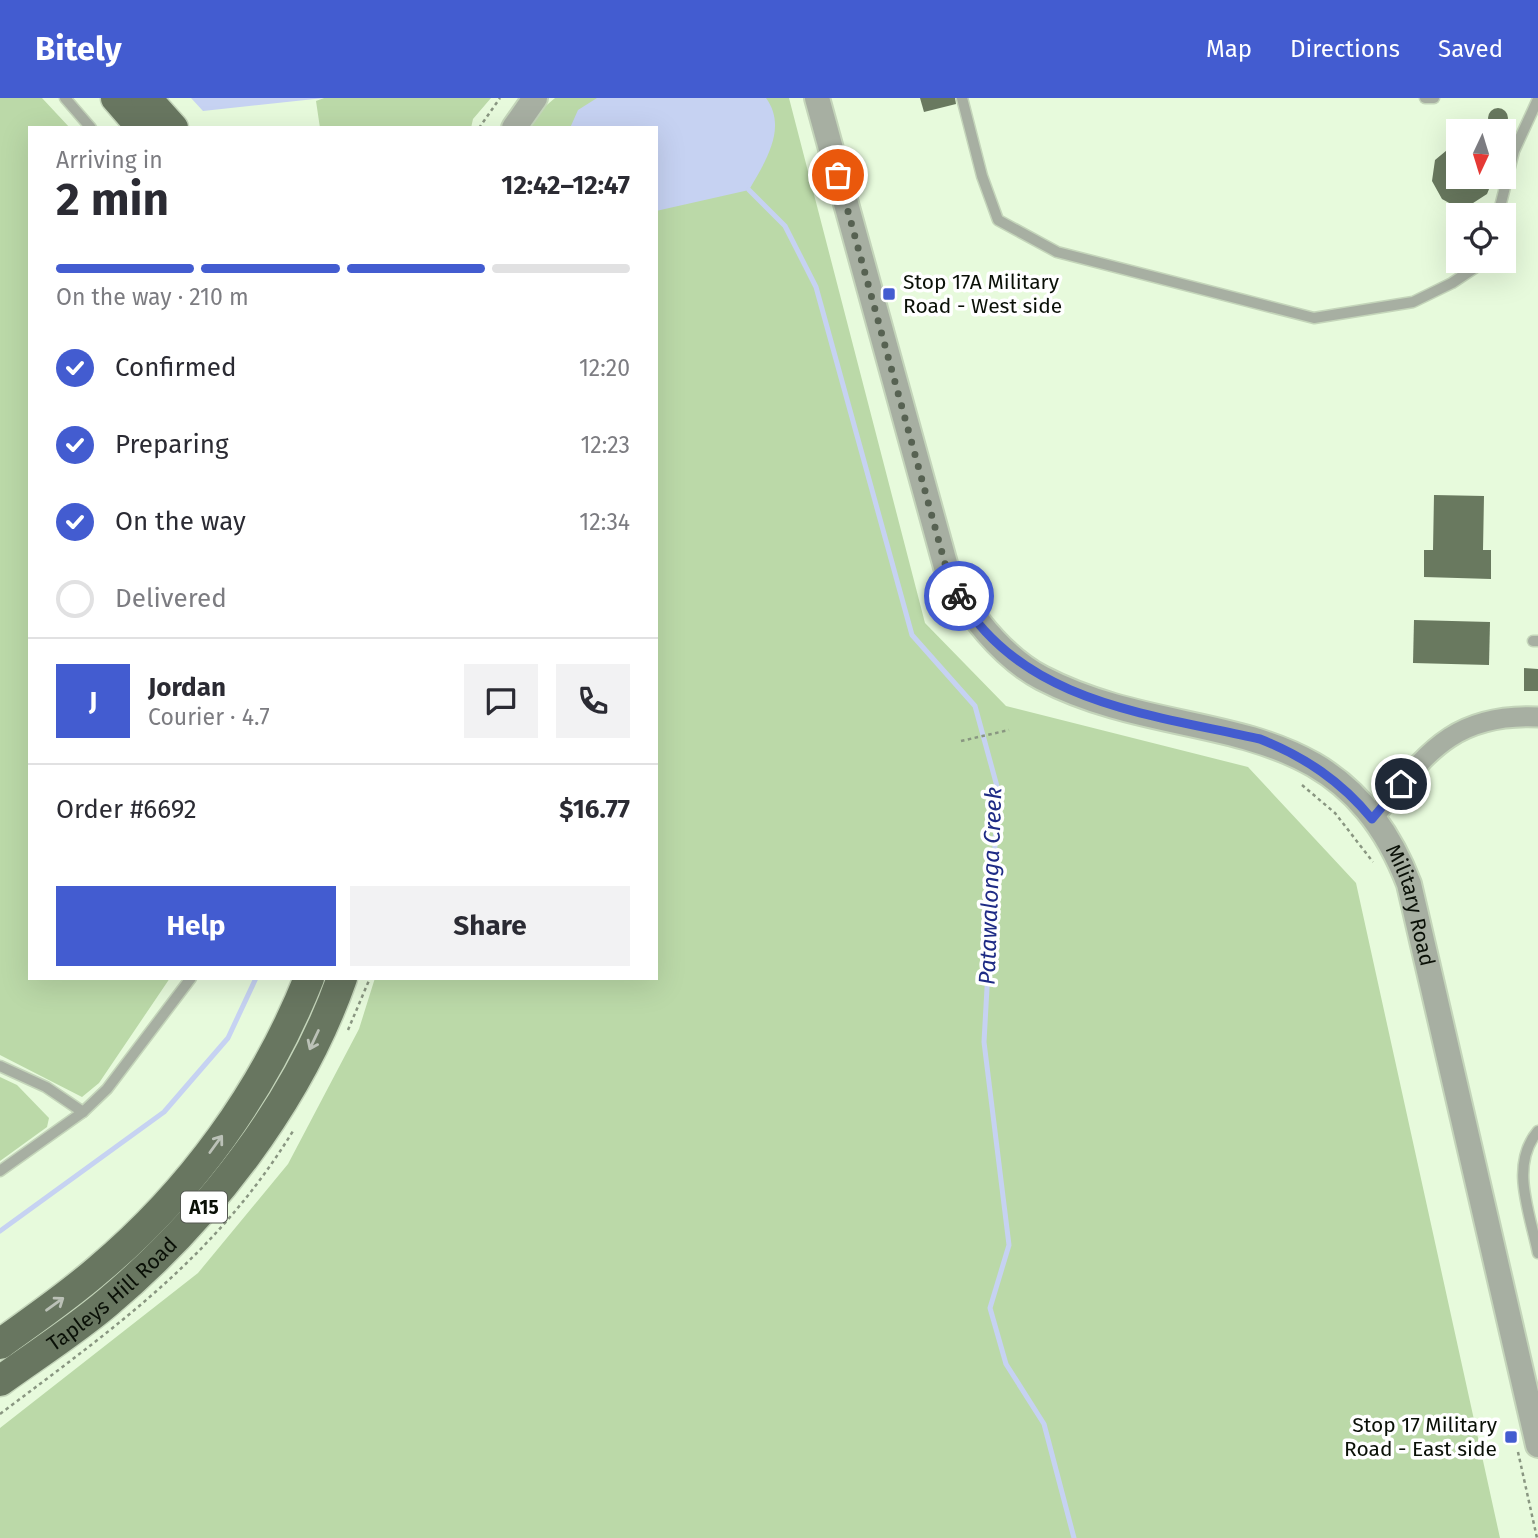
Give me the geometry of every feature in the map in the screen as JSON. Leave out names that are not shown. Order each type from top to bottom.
[{"type":"main road","points":[[116,98],[140,126]]},
{"type":"main road","points":[[146,98],[171,126]]},
{"type":"main road","name":"Tapleys Hill Road","points":[[0,1344],[98,1271],[164,1208],[245,1105],[281,1041],[308,980]]},
{"type":"main road","name":"Tapleys Hill Road","points":[[0,1381],[106,1304],[179,1236],[214,1195],[241,1161],[289,1087],[341,980]]},
{"type":"street","points":[[515,126],[535,98]]},
{"type":"street","name":"Military Road","points":[[817,98],[949,578],[963,602],[999,646],[1041,678],[1094,701],[1260,739],[1286,750],[1332,778],[1355,797],[1391,844],[1409,884],[1527,1444]]},
{"type":"street","points":[[1372,819],[1434,747],[1467,726],[1505,716],[1538,717]]},
{"type":"lane","points":[[65,98],[89,126]]},
{"type":"lane","points":[[962,98],[982,176],[998,220],[1057,252],[1314,318],[1413,302],[1467,273]]},
{"type":"lane","points":[[1425,98],[1434,98]]},
{"type":"lane","points":[[1501,203],[1514,151],[1538,99]]},
{"type":"lane","points":[[0,1171],[83,1112],[107,1089],[150,1037],[190,980]]},
{"type":"lane","points":[[0,1066],[46,1087],[83,1112]]},
{"type":"lane","points":[[1538,1131],[1529,1141],[1522,1161],[1538,1252]]},
{"type":"path","points":[[480,126],[500,98]]},
{"type":"path","points":[[961,741],[1009,730]]},
{"type":"path","points":[[1293,779],[1335,814],[1374,863]]},
{"type":"path","points":[[1527,1444],[1537,1538]]},
{"type":"green space","points":[[0,98],[42,98],[68,126],[28,126],[28,980],[169,980],[99,1083],[82,1097],[0,1055]]},
{"type":"green space","points":[[324,98],[491,98],[473,119],[471,126],[320,126],[316,101]]},
{"type":"green space","points":[[555,98],[789,98],[925,623],[1006,706],[1248,767],[1356,883],[1500,1538],[0,1538],[0,1428],[198,1273],[288,1164],[359,1029],[374,980],[658,980],[658,126],[527,126],[528,121]]},
{"type":"green space","points":[[0,1077],[17,1085],[49,1118],[47,1127],[0,1161]]},
{"type":"water","points":[[191,98],[324,98],[203,111]]},
{"type":"water","points":[[597,98],[766,98],[772,109],[775,133],[767,156],[749,190],[658,211],[658,126],[571,126],[578,110]]},
{"type":"building","points":[[920,98],[955,98],[956,104],[924,112]]},
{"type":"building","points":[[1498,108],[1507,114],[1508,119],[1488,118],[1491,111]]},
{"type":"building","points":[[1446,151],[1446,189],[1489,189],[1487,194],[1473,203],[1449,203],[1442,199],[1432,181],[1435,160]]},
{"type":"building","points":[[1434,495],[1484,496],[1483,550],[1491,550],[1491,579],[1424,577],[1424,550],[1433,550]]},
{"type":"building","points":[[1414,620],[1490,622],[1489,665],[1413,663]]},
{"type":"building","points":[[1524,668],[1538,669],[1538,691],[1524,691]]},
{"type":"waterway","name":"Patawalonga Creek","points":[[749,190],[785,226],[816,287],[912,635],[975,706],[998,790],[984,1042],[1009,1245],[990,1308],[1006,1364],[1044,1424],[1074,1538]]},
{"type":"waterway","points":[[0,1231],[164,1112],[228,1038],[255,980]]},
{"type":"way so far","points":[[838,175],[949,578],[959,596]]},
{"type":"place","name":"Stop 17A Military Road - West side","points":[[889,294]]},
{"type":"place","name":"Stop 17 Military Road - East side","points":[[1511,1437]]},
{"type":"route","points":[[959,596],[999,646],[1022,665],[1041,678],[1094,701],[1260,739],[1286,750],[1310,762],[1332,778],[1355,797],[1372,819],[1401,784]]}]
